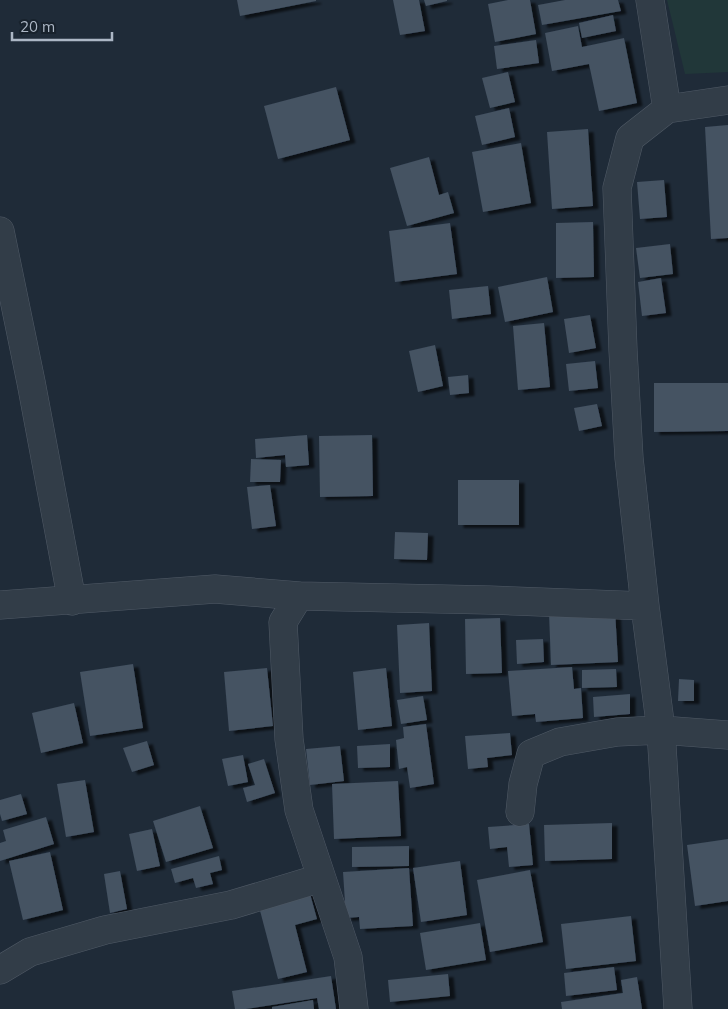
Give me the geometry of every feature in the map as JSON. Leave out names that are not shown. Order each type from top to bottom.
[{"type":"street","points":[[650,0],[667,109]]},
{"type":"street","points":[[678,1009],[661,730],[629,458],[622,350],[617,188],[630,138],[667,109],[728,100]]},
{"type":"street","points":[[0,231],[31,382],[72,601]]},
{"type":"street","points":[[0,605],[215,589],[299,596],[645,606]]},
{"type":"street","points":[[299,596],[283,622],[289,739],[299,810],[348,957],[354,1009]]},
{"type":"street","points":[[520,812],[531,754],[560,742],[617,732],[661,730],[728,736]]},
{"type":"street","points":[[0,970],[30,952],[105,930],[231,905],[322,878]]},
{"type":"green space","points":[[667,0],[728,0],[728,72],[685,74]]},
{"type":"building","points":[[237,0],[316,0],[316,1],[240,16]]},
{"type":"building","points":[[393,0],[419,0],[425,31],[400,35]]},
{"type":"building","points":[[424,0],[447,0],[447,1],[426,6]]},
{"type":"building","points":[[508,0],[530,0],[536,34],[495,42],[488,4]]},
{"type":"building","points":[[565,0],[618,0],[621,11],[542,25],[538,5]]},
{"type":"building","points":[[613,15],[616,31],[582,38],[579,23]]},
{"type":"building","points":[[578,26],[582,47],[624,38],[637,103],[599,111],[589,64],[552,71],[545,33]]},
{"type":"building","points":[[536,40],[539,63],[497,69],[494,46]]},
{"type":"building","points":[[508,72],[515,102],[490,108],[482,78]]},
{"type":"building","points":[[336,87],[350,140],[278,159],[264,106]]},
{"type":"building","points":[[509,108],[515,137],[482,145],[475,116]]},
{"type":"building","points":[[728,125],[728,238],[711,239],[705,127]]},
{"type":"building","points":[[588,129],[593,206],[552,209],[547,132]]},
{"type":"building","points":[[521,143],[531,203],[483,212],[472,152]]},
{"type":"building","points":[[429,157],[439,195],[448,192],[454,213],[407,226],[390,168]]},
{"type":"building","points":[[664,180],[667,217],[640,219],[637,182]]},
{"type":"building","points":[[593,222],[594,277],[556,278],[556,223]]},
{"type":"building","points":[[450,223],[457,274],[395,282],[389,231]]},
{"type":"building","points":[[670,244],[673,274],[640,278],[636,248]]},
{"type":"building","points":[[547,277],[553,312],[505,322],[498,287]]},
{"type":"building","points":[[661,278],[666,313],[642,316],[638,282]]},
{"type":"building","points":[[488,286],[491,314],[452,319],[449,290]]},
{"type":"building","points":[[590,315],[596,348],[569,353],[564,319]]},
{"type":"building","points":[[544,323],[550,387],[518,390],[513,326]]},
{"type":"building","points":[[435,345],[443,386],[418,392],[409,351]]},
{"type":"building","points":[[595,361],[598,388],[569,391],[566,364]]},
{"type":"building","points":[[468,375],[469,393],[450,395],[448,377]]},
{"type":"building","points":[[654,383],[728,383],[728,431],[654,432]]},
{"type":"building","points":[[597,404],[602,426],[579,431],[574,408]]},
{"type":"building","points":[[307,435],[309,465],[286,467],[285,455],[256,458],[255,439]]},
{"type":"building","points":[[372,435],[373,496],[320,497],[319,436]]},
{"type":"building","points":[[251,459],[281,460],[280,482],[250,482]]},
{"type":"building","points":[[458,480],[519,480],[519,525],[458,525]]},
{"type":"building","points":[[270,485],[276,526],[252,529],[247,487]]},
{"type":"building","points":[[395,532],[428,533],[427,560],[394,559]]},
{"type":"building","points":[[615,610],[618,662],[551,665],[549,613]]},
{"type":"building","points":[[500,618],[502,673],[466,674],[465,619]]},
{"type":"building","points":[[429,623],[432,691],[400,693],[397,625]]},
{"type":"building","points":[[543,639],[544,662],[517,664],[516,640]]},
{"type":"building","points":[[133,664],[143,728],[90,736],[80,672]]},
{"type":"building","points":[[572,667],[574,689],[581,688],[583,718],[536,722],[535,714],[512,716],[508,671]]},
{"type":"building","points":[[267,668],[273,726],[229,731],[224,672]]},
{"type":"building","points":[[386,668],[392,726],[358,730],[353,672]]},
{"type":"building","points":[[616,669],[617,687],[582,688],[582,670]]},
{"type":"building","points":[[679,679],[694,680],[694,701],[678,701]]},
{"type":"building","points":[[630,694],[630,714],[594,717],[593,697]]},
{"type":"building","points":[[423,696],[427,720],[401,724],[397,700]]},
{"type":"building","points":[[74,703],[83,743],[41,753],[32,713]]},
{"type":"building","points":[[426,724],[434,784],[410,788],[407,767],[399,769],[396,740],[404,738],[403,727]]},
{"type":"building","points":[[510,733],[512,755],[487,758],[488,767],[468,769],[465,736]]},
{"type":"building","points":[[147,741],[154,765],[132,772],[123,748]]},
{"type":"building","points":[[390,744],[390,767],[358,768],[357,746]]},
{"type":"building","points":[[340,746],[344,781],[310,785],[306,749]]},
{"type":"building","points":[[243,755],[248,782],[228,786],[222,759]]},
{"type":"building","points":[[264,759],[275,793],[247,802],[243,788],[255,785],[248,764]]},
{"type":"building","points":[[85,780],[94,832],[66,837],[57,784]]},
{"type":"building","points":[[398,781],[401,836],[334,839],[332,784]]},
{"type":"building","points":[[21,794],[27,814],[2,821],[0,800]]},
{"type":"building","points":[[200,806],[213,848],[166,862],[153,821]]},
{"type":"building","points":[[46,817],[54,844],[0,861],[0,843],[6,841],[3,830]]},
{"type":"building","points":[[612,823],[612,859],[545,861],[544,825]]},
{"type":"building","points":[[529,824],[533,865],[509,867],[507,847],[490,849],[488,827]]},
{"type":"building","points":[[152,829],[160,866],[137,871],[129,834]]},
{"type":"building","points":[[728,839],[728,901],[695,906],[687,845]]},
{"type":"building","points":[[409,846],[409,866],[352,867],[352,847]]},
{"type":"building","points":[[50,852],[63,910],[23,920],[9,861]]},
{"type":"building","points":[[219,856],[222,870],[210,873],[213,884],[196,888],[193,878],[175,883],[171,869]]},
{"type":"building","points":[[460,861],[467,915],[421,922],[413,868]]},
{"type":"building","points":[[409,868],[413,926],[360,929],[359,917],[346,918],[343,872]]},
{"type":"building","points":[[530,870],[543,942],[490,952],[477,880]]},
{"type":"building","points":[[120,871],[127,909],[110,913],[104,874]]},
{"type":"building","points":[[309,890],[317,919],[295,925],[307,972],[278,979],[258,903]]},
{"type":"building","points":[[631,916],[636,961],[566,969],[561,924]]},
{"type":"building","points":[[480,923],[486,960],[426,970],[420,933]]},
{"type":"building","points":[[614,967],[617,990],[566,996],[564,973]]},
{"type":"building","points":[[448,974],[450,996],[390,1002],[388,980]]},
{"type":"building","points":[[331,976],[336,1009],[319,1009],[317,998],[235,1009],[232,991]]},
{"type":"building","points":[[637,977],[642,1009],[562,1009],[561,1002],[623,993],[621,980]]},
{"type":"building","points":[[313,1000],[314,1009],[272,1009],[272,1007]]}]
